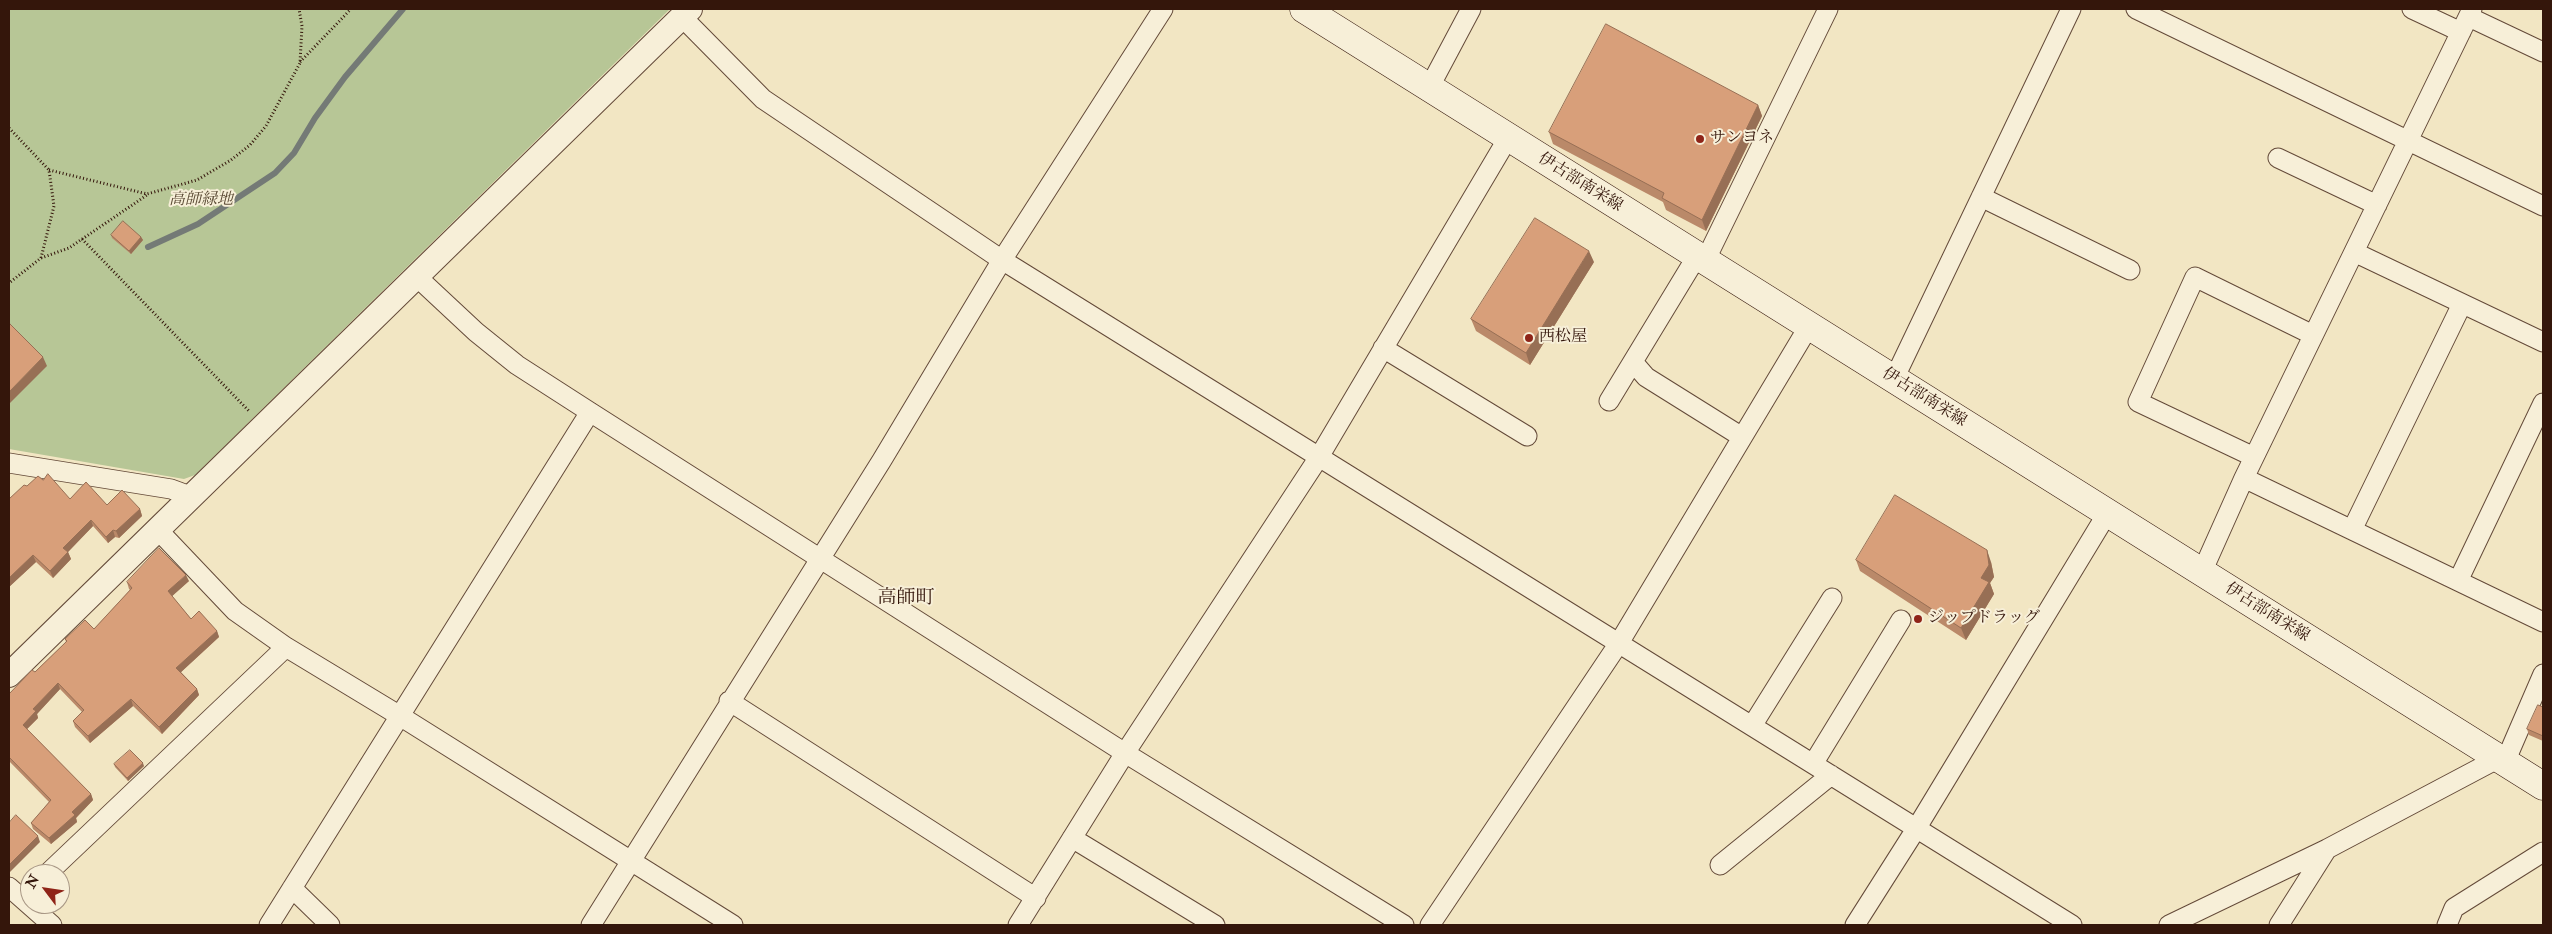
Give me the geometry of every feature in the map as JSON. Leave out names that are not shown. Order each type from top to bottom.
[{"type":"main road","name":"伊古部南栄線","points":[[1304,9],[2543,786]]},
{"type":"street","points":[[590,925],[882,460],[1002,260],[1163,9]]},
{"type":"street","points":[[1429,88],[1470,9]]},
{"type":"street","points":[[1609,401],[1701,259],[1828,9]]},
{"type":"street","points":[[1894,379],[2072,9]]},
{"type":"street","points":[[2136,9],[2543,206]]},
{"type":"street","points":[[2412,9],[2468,19],[2543,52]]},
{"type":"street","points":[[9,675],[686,13],[763,99],[1002,260],[2072,925]]},
{"type":"street","points":[[2202,572],[2254,457],[2468,19]]},
{"type":"street","points":[[1018,925],[1125,753],[1319,457],[1508,138]]},
{"type":"street","points":[[2278,158],[2376,205]]},
{"type":"street","points":[[1981,197],[2130,270]]},
{"type":"street","points":[[2354,252],[2543,342]]},
{"type":"street","points":[[416,276],[476,332],[517,365],[1125,753],[1404,925]]},
{"type":"street","points":[[2254,457],[2138,402],[2194,277],[2314,335]]},
{"type":"street","points":[[2352,530],[2462,304]]},
{"type":"street","points":[[1430,925],[1619,643],[1809,326]]},
{"type":"street","points":[[1383,348],[1527,436]]},
{"type":"street","points":[[1633,362],[1646,377],[1742,437]]},
{"type":"street","points":[[2458,581],[2543,403]]},
{"type":"street","points":[[269,925],[590,412]]},
{"type":"street","points":[[9,463],[171,489],[190,496]]},
{"type":"street","points":[[2244,478],[2543,622]]},
{"type":"street","points":[[1855,925],[1916,829],[2108,512]]},
{"type":"street","points":[[158,530],[235,611],[286,647],[400,716],[733,925]]},
{"type":"street","points":[[1752,726],[1832,598]]},
{"type":"street","points":[[1813,764],[1901,620]]},
{"type":"street","points":[[58,864],[286,647]]},
{"type":"street","points":[[2169,925],[2327,850],[2502,760],[2543,674]]},
{"type":"street","points":[[729,701],[1036,898]]},
{"type":"street","points":[[1720,864],[1831,775]]},
{"type":"street","points":[[1072,838],[1215,925]]},
{"type":"street","points":[[2279,925],[2327,850]]},
{"type":"street","points":[[2447,925],[2454,908],[2543,852]]},
{"type":"street","points":[[292,888],[330,925]]},
{"type":"street","points":[[41,914],[52,925]]},
{"type":"path","points":[[299,9],[302,26],[300,63]]},
{"type":"path","points":[[9,283],[41,258],[69,248],[147,194],[197,180],[250,145],[280,104],[300,63],[351,9]]},
{"type":"path","points":[[9,128],[49,170],[147,194]]},
{"type":"path","points":[[41,258],[54,206],[49,170]]},
{"type":"path","points":[[82,239],[252,414]]},
{"type":"green space","name":"高師緑地","points":[[9,9],[670,9],[195,475],[184,479],[9,449]]},
{"type":"building","points":[[1606,24],[1758,105],[1702,220],[1662,198],[1664,193],[1549,132]]},
{"type":"building","points":[[1535,218],[1589,251],[1526,353],[1471,319]]},
{"type":"building","points":[[123,221],[141,237],[129,251],[111,235]]},
{"type":"building","points":[[9,325],[43,357],[9,392]]},
{"type":"building","points":[[48,474],[70,499],[86,482],[107,505],[122,490],[140,509],[116,531],[113,530],[106,537],[91,520],[63,548],[68,552],[50,571],[33,555],[9,578],[9,499],[24,485],[27,486],[38,476],[43,480]]},
{"type":"building","points":[[1895,495],[1987,550],[1989,565],[1981,578],[1989,582],[1961,628],[1856,560]]},
{"type":"building","points":[[159,548],[186,575],[168,591],[191,619],[199,611],[217,631],[176,668],[197,689],[159,727],[131,699],[88,736],[73,721],[84,710],[58,683],[33,709],[36,711],[23,725],[91,794],[72,812],[75,815],[49,838],[31,823],[51,800],[9,757],[9,694],[32,670],[35,672],[67,641],[65,639],[85,620],[94,629],[132,588],[127,582]]},
{"type":"building","points":[[2538,705],[2543,707],[2543,736],[2527,729]]},
{"type":"building","points":[[130,750],[143,763],[127,778],[114,764]]},
{"type":"building","points":[[16,815],[38,836],[9,865],[9,823]]},
{"type":"waterway","points":[[148,247],[198,224],[275,173],[294,153],[315,118],[345,77],[403,9]]},
{"type":"place","name":"サンヨネ","points":[[1700,139]]},
{"type":"place","name":"西松屋","points":[[1529,338]]},
{"type":"place","name":"ジップドラッグ","points":[[1918,619]]},
{"type":"district","name":"高師町","points":[[906,599]]}]
